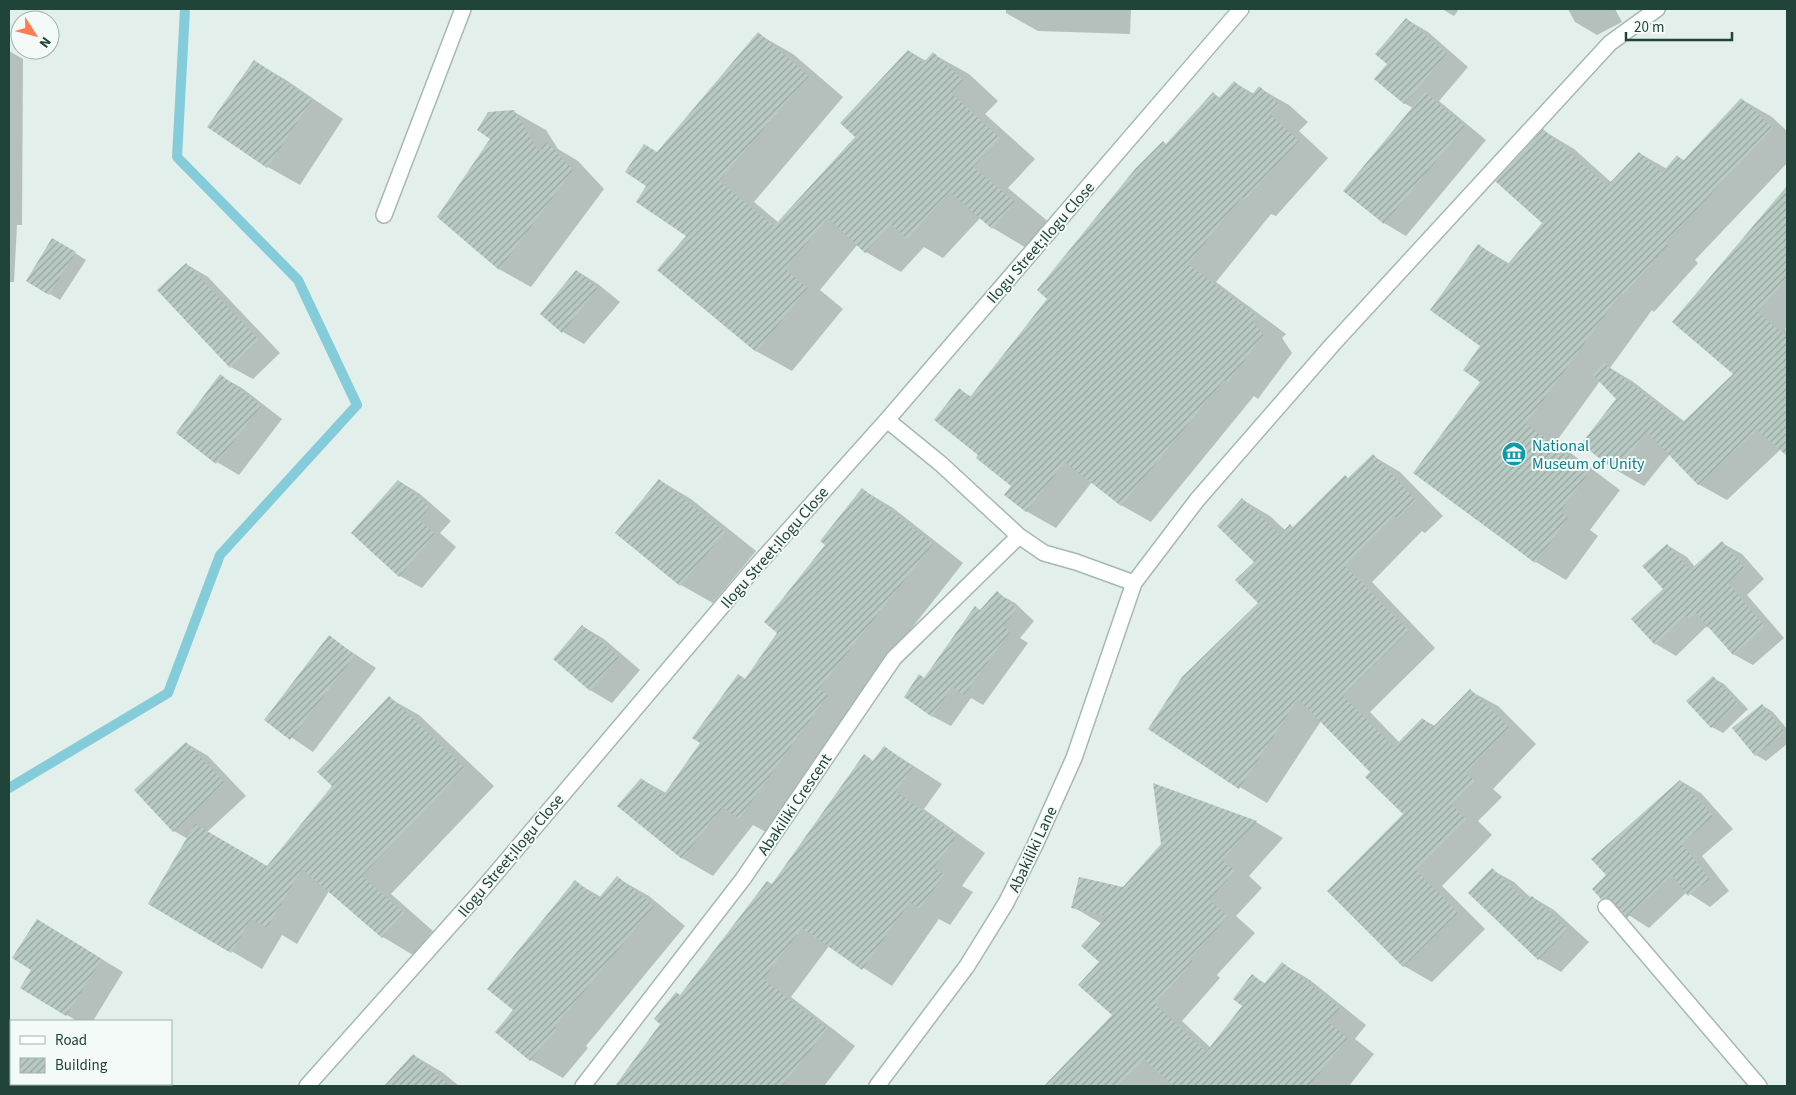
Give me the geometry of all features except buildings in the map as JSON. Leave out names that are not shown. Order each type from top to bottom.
[{"type":"street","points":[[384,215],[463,9]]},
{"type":"street","name":"Ilogu Street;Ilogu Close","points":[[307,1086],[480,892],[752,572],[887,420],[1242,9]]},
{"type":"street","name":"Abakiliki Lane","points":[[877,1086],[967,966],[1006,903],[1035,845],[1074,758],[1134,583],[1197,500],[1333,344],[1610,43],[1657,9]]},
{"type":"street","points":[[887,420],[941,464],[1019,536],[1044,553],[1076,562],[1134,583]]},
{"type":"street","name":"Abakiliki Crescent","points":[[584,1086],[743,879],[894,658],[1019,536]]},
{"type":"street","points":[[1606,907],[1759,1086]]},
{"type":"waterway","points":[[9,788],[168,693],[220,555],[357,405],[298,280],[177,157],[185,9]]},
{"type":"place","name":"National Museum of Unity","points":[[1514,454]]}]
